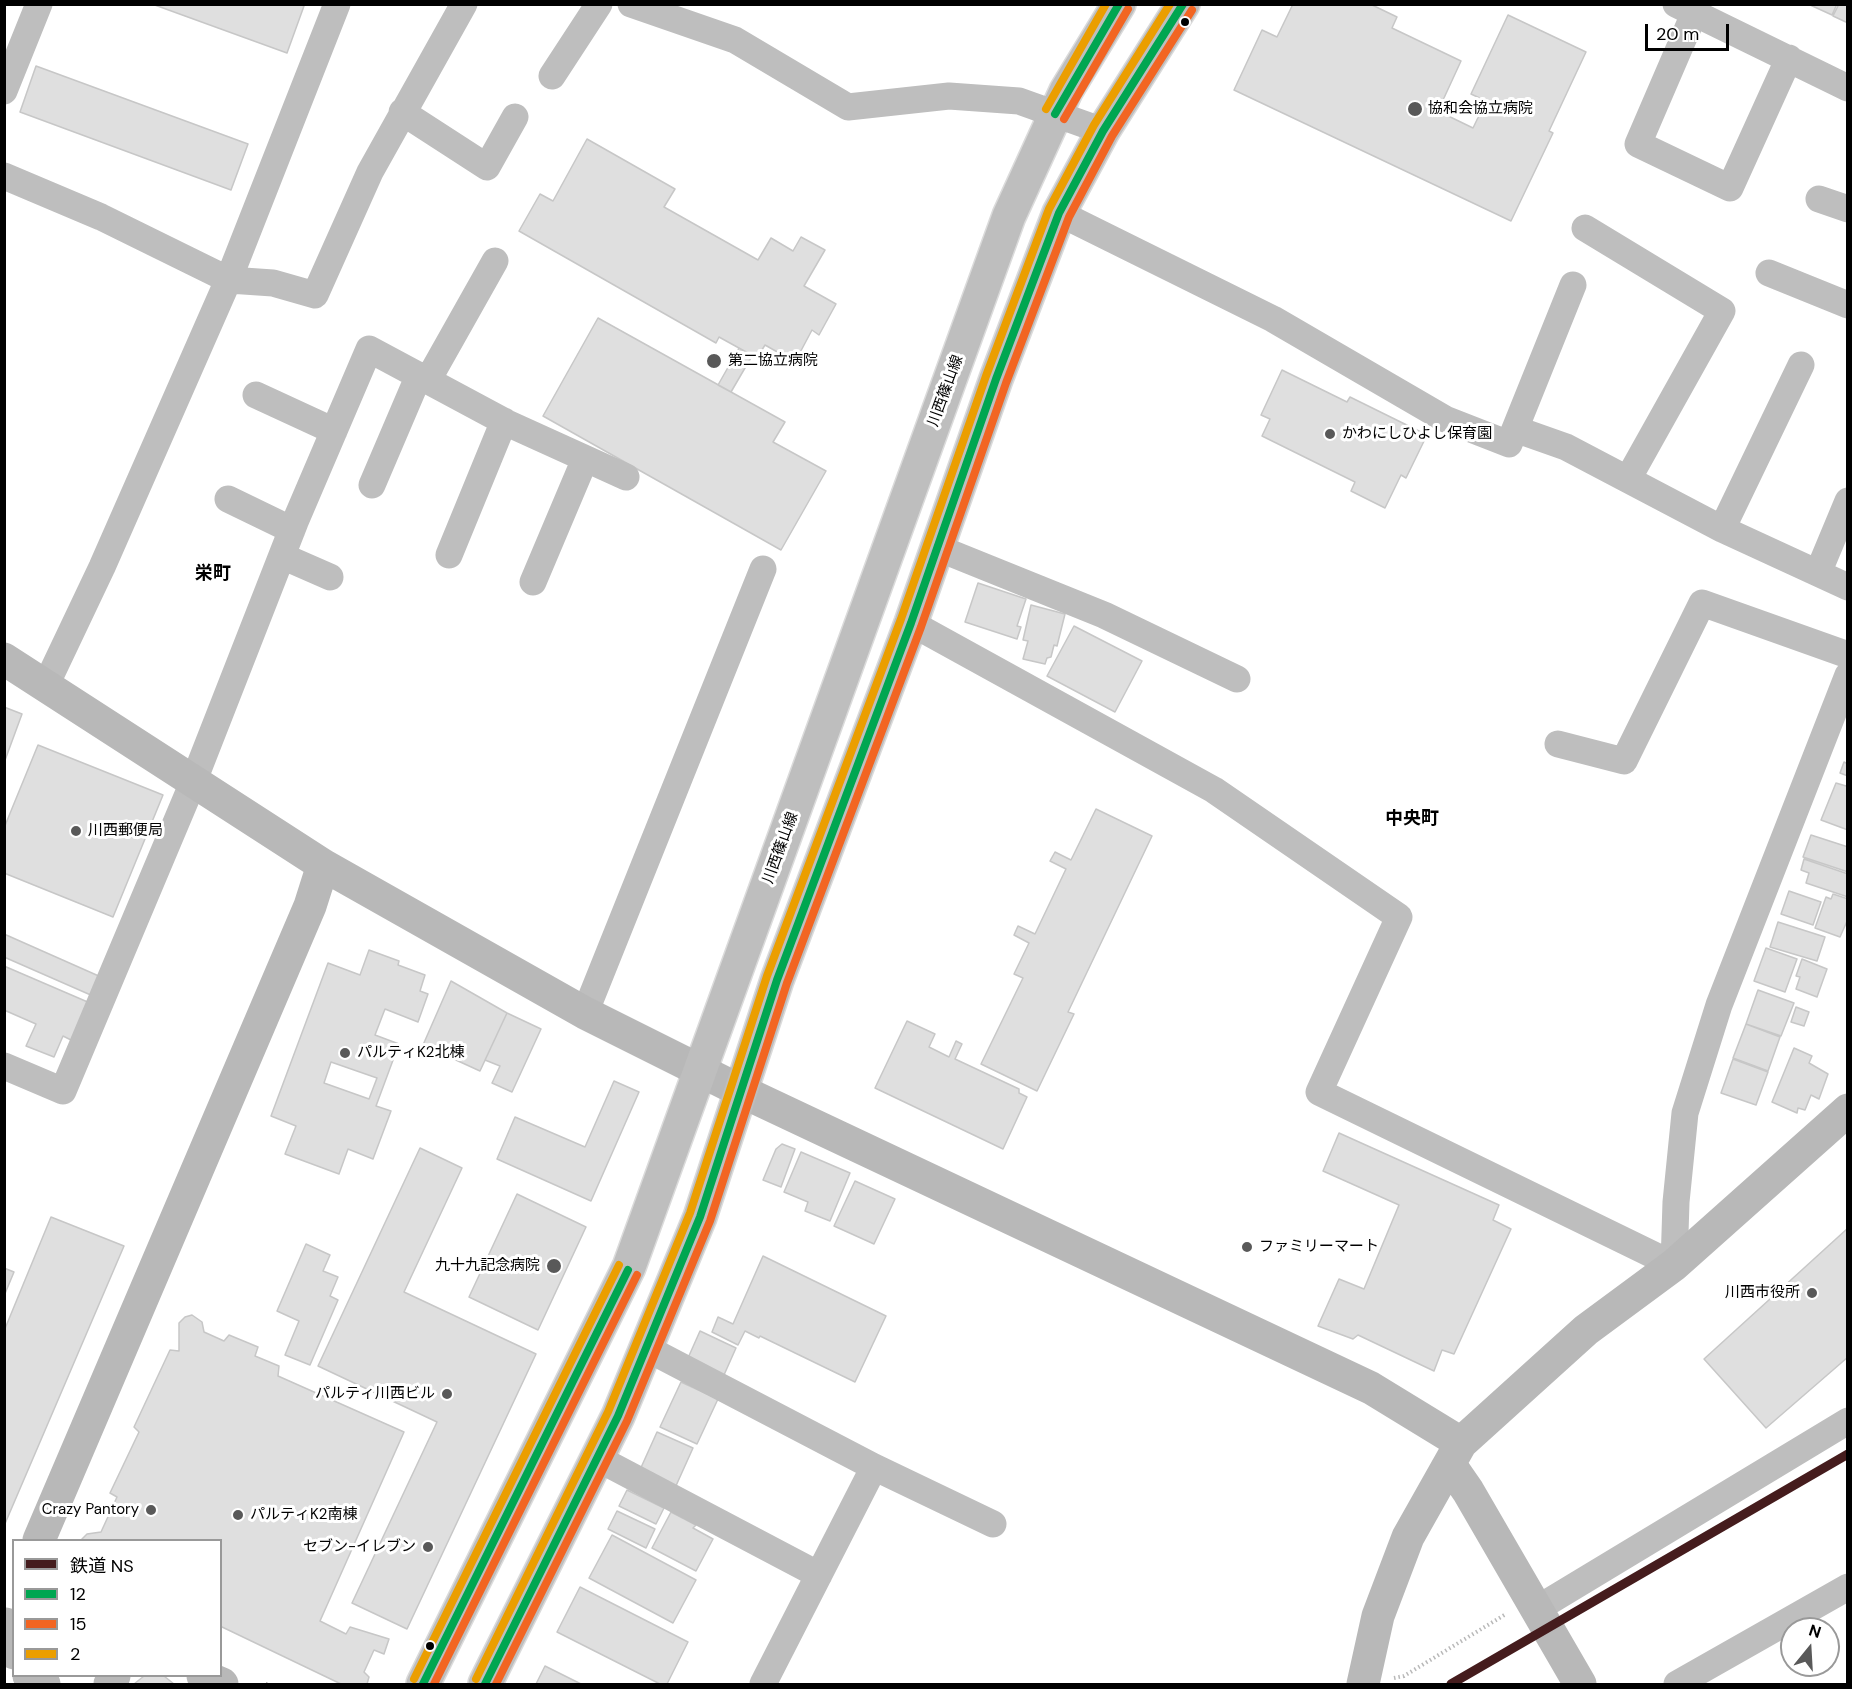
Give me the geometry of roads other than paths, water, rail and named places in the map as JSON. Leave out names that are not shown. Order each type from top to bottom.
[{"type":"main road","name":"川西篠山線","points":[[423,1684],[629,1267],[1009,216],[1066,91],[1119,4]]},
{"type":"main road","points":[[485,1684],[597,1458],[646,1348],[700,1217],[777,980],[911,623],[996,379],[1059,213],[1104,131],[1183,4]]},
{"type":"street","points":[[4,91],[39,4]]},
{"type":"street","points":[[46,685],[102,567],[229,280],[337,4]]},
{"type":"street","points":[[4,176],[101,217],[229,280],[273,283],[315,295],[370,172],[464,4]]},
{"type":"street","points":[[552,76],[598,4]]},
{"type":"street","points":[[631,4],[735,40],[848,107],[950,96],[1019,101],[1104,131]]},
{"type":"street","points":[[1789,58],[1730,188],[1638,144],[1685,9],[1789,58],[1848,88]]},
{"type":"street","points":[[402,112],[487,166],[515,117]]},
{"type":"street","points":[[1819,199],[1848,209]]},
{"type":"street","points":[[1059,213],[1273,319],[1445,419],[1509,444],[1573,285]]},
{"type":"street","points":[[1585,228],[1722,311],[1628,479]]},
{"type":"street","points":[[372,485],[423,377],[495,261]]},
{"type":"street","points":[[1769,273],[1848,305]]},
{"type":"street","points":[[4,1066],[63,1091],[194,780],[292,530],[369,349],[504,422],[626,477]]},
{"type":"street","points":[[1722,529],[1801,365]]},
{"type":"street","points":[[256,395],[334,431]]},
{"type":"street","points":[[449,555],[504,422]]},
{"type":"street","points":[[1515,429],[1566,447],[1722,529],[1848,587]]},
{"type":"street","points":[[533,582],[585,459]]},
{"type":"street","points":[[228,499],[292,530]]},
{"type":"street","points":[[1818,573],[1848,501]]},
{"type":"street","points":[[938,548],[1104,615],[1237,679]]},
{"type":"street","points":[[282,556],[330,577]]},
{"type":"street","points":[[585,1013],[763,569]]},
{"type":"street","points":[[1558,744],[1624,761],[1702,603],[1848,655]]},
{"type":"street","points":[[911,623],[1214,790],[1399,917],[1319,1092],[1674,1265]]},
{"type":"street","points":[[4,659],[323,865],[585,1013],[741,1090],[1371,1388],[1456,1454],[1468,1491],[1580,1684]]},
{"type":"street","points":[[1674,1265],[1676,1202],[1685,1113],[1719,1005],[1848,675]]},
{"type":"street","points":[[39,1539],[310,906],[323,865]]},
{"type":"street","points":[[1363,1683],[1378,1616],[1408,1536],[1456,1454],[1586,1330],[1674,1265],[1848,1110]]},
{"type":"street","points":[[646,1348],[874,1467],[993,1524]]},
{"type":"street","points":[[1535,1610],[1848,1421]]},
{"type":"street","points":[[597,1458],[819,1575]]},
{"type":"street","points":[[763,1684],[874,1467]]},
{"type":"street","points":[[1677,1684],[1848,1587]]},
{"type":"street","points":[[205,1677],[222,1684]]},
{"type":"rail line","name":"NS","points":[[1451,1684],[1848,1454]]},
{"type":"place","name":"協和会協立病院","points":[[1415,109]]},
{"type":"place","name":"第二協立病院","points":[[714,361]]},
{"type":"place","name":"かわにしひよし保育園","points":[[1330,434]]},
{"type":"place","name":"川西郵便局","points":[[76,831]]},
{"type":"place","name":"パルティK2北棟","points":[[345,1053]]},
{"type":"place","name":"ファミリーマート","points":[[1247,1247]]},
{"type":"place","name":"九十九記念病院","points":[[554,1266]]},
{"type":"place","name":"川西市役所","points":[[1812,1293]]},
{"type":"place","name":"パルティ川西ビル","points":[[447,1394]]},
{"type":"place","name":"Crazy Pantory","points":[[151,1510]]},
{"type":"place","name":"パルティK2南棟","points":[[238,1515]]},
{"type":"place","name":"セブン-イレブン","points":[[428,1547]]},
{"type":"district","name":"栄町","points":[[213,574]]},
{"type":"district","name":"中央町","points":[[1412,819]]}]
